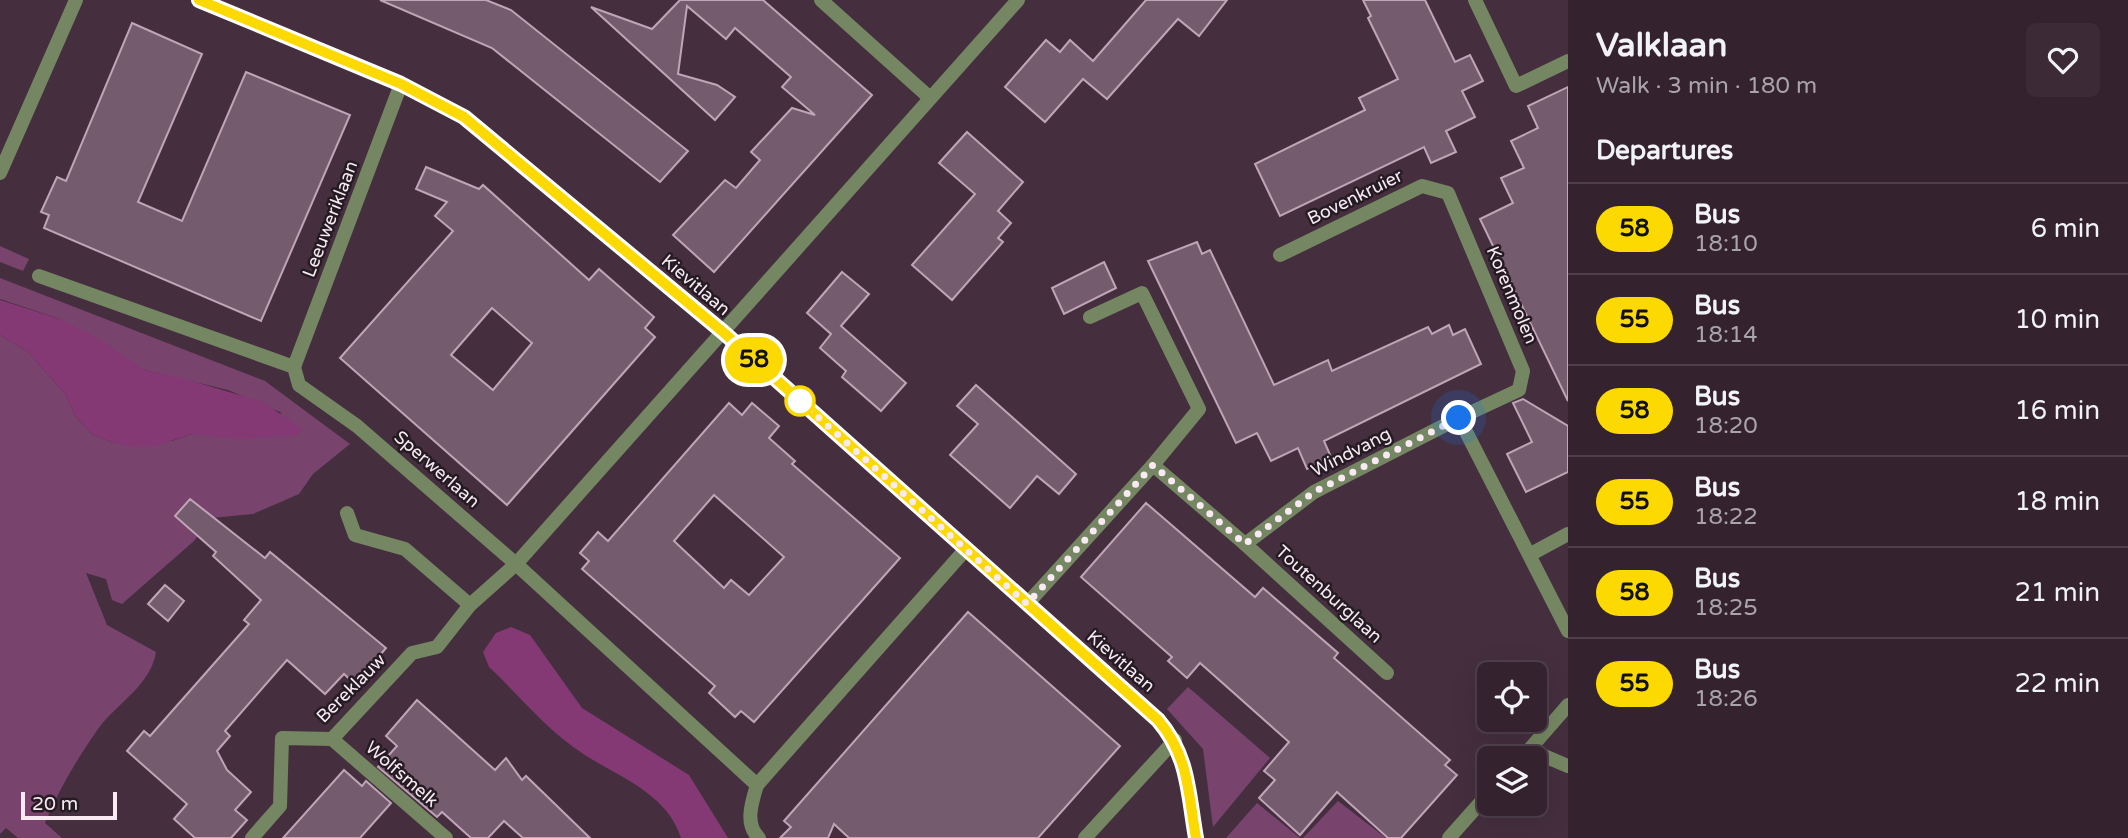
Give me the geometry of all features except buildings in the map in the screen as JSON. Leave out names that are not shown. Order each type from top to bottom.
[{"type":"street","points":[[0,173],[76,0]]},
{"type":"street","name":"Kievitlaan","points":[[199,0],[401,84],[464,117],[723,332],[1158,720],[1175,740],[1185,769],[1196,838]]},
{"type":"street","points":[[821,0],[930,98]]},
{"type":"street","name":"Bereklauw","points":[[252,838],[280,806],[282,738],[332,739],[412,653],[437,647],[470,605],[516,565],[1017,0]]},
{"type":"street","points":[[1475,0],[1516,86],[1568,61]]},
{"type":"street","name":"Leeuweriklaan","points":[[294,367],[401,84]]},
{"type":"street","name":"Bovenkruier","points":[[1280,255],[1422,186],[1448,193]]},
{"type":"street","name":"Korenmolen","points":[[1448,193],[1523,371],[1518,390],[1459,418]]},
{"type":"street","points":[[39,276],[294,367]]},
{"type":"street","points":[[1027,604],[1153,465],[1199,408],[1142,293],[1090,317]]},
{"type":"street","name":"Sperwerlaan","points":[[294,367],[299,385],[358,426],[516,565],[757,785]]},
{"type":"street","points":[[1459,418],[1531,554],[1568,631]]},
{"type":"street","name":"Windvang","points":[[1245,544],[1314,492],[1459,418]]},
{"type":"street","points":[[1153,465],[1245,544]]},
{"type":"street","points":[[347,513],[355,535],[405,549],[470,605]]},
{"type":"street","points":[[1531,554],[1568,534]]},
{"type":"street","name":"Toutenburglaan","points":[[1245,544],[1387,673]]},
{"type":"street","points":[[759,838],[752,832],[750,811],[757,785],[967,549]]},
{"type":"street","points":[[1533,746],[1568,705]]},
{"type":"street","name":"Wolfsmelk","points":[[332,739],[446,838]]},
{"type":"street","points":[[1085,838],[1175,740]]},
{"type":"street","points":[[1547,760],[1568,766]]},
{"type":"street","points":[[1449,838],[1477,806]]},
{"type":"shaded area","points":[[0,246],[29,259],[23,271],[0,262]]},
{"type":"shaded area","points":[[0,278],[265,381],[350,444],[313,474],[299,494],[253,514],[211,518],[194,541],[122,604],[112,600],[106,579],[86,573],[107,625],[156,652],[148,674],[98,729],[56,798],[45,823],[62,838],[18,838],[6,828],[0,834],[0,335],[28,352],[66,395],[75,416],[93,435],[114,443],[172,441],[192,434],[209,434],[282,413],[228,390],[145,370],[60,319],[0,299]]},
{"type":"shaded area","points":[[0,300],[60,319],[96,337],[145,370],[263,402],[302,429],[298,435],[241,439],[192,434],[156,446],[136,447],[93,435],[75,416],[66,395],[28,352],[0,335]]},
{"type":"shaded area","points":[[511,627],[530,635],[582,708],[689,775],[728,838],[681,838],[663,807],[650,795],[572,746],[540,718],[489,667],[483,652],[496,633]]},
{"type":"shaded area","points":[[1188,687],[1270,758],[1213,827],[1203,749],[1167,709]]},
{"type":"shaded area","points":[[1338,801],[1386,838],[1303,838]]},
{"type":"shaded area","points":[[1257,803],[1300,838],[1226,838]]},
{"type":"bus line","name":"58","points":[[199,0],[401,84],[464,117],[723,332],[1158,720],[1175,740],[1185,769],[1196,838]]},
{"type":"route","points":[[800,401],[1027,604],[1153,465],[1245,544],[1314,492],[1459,418]]}]
